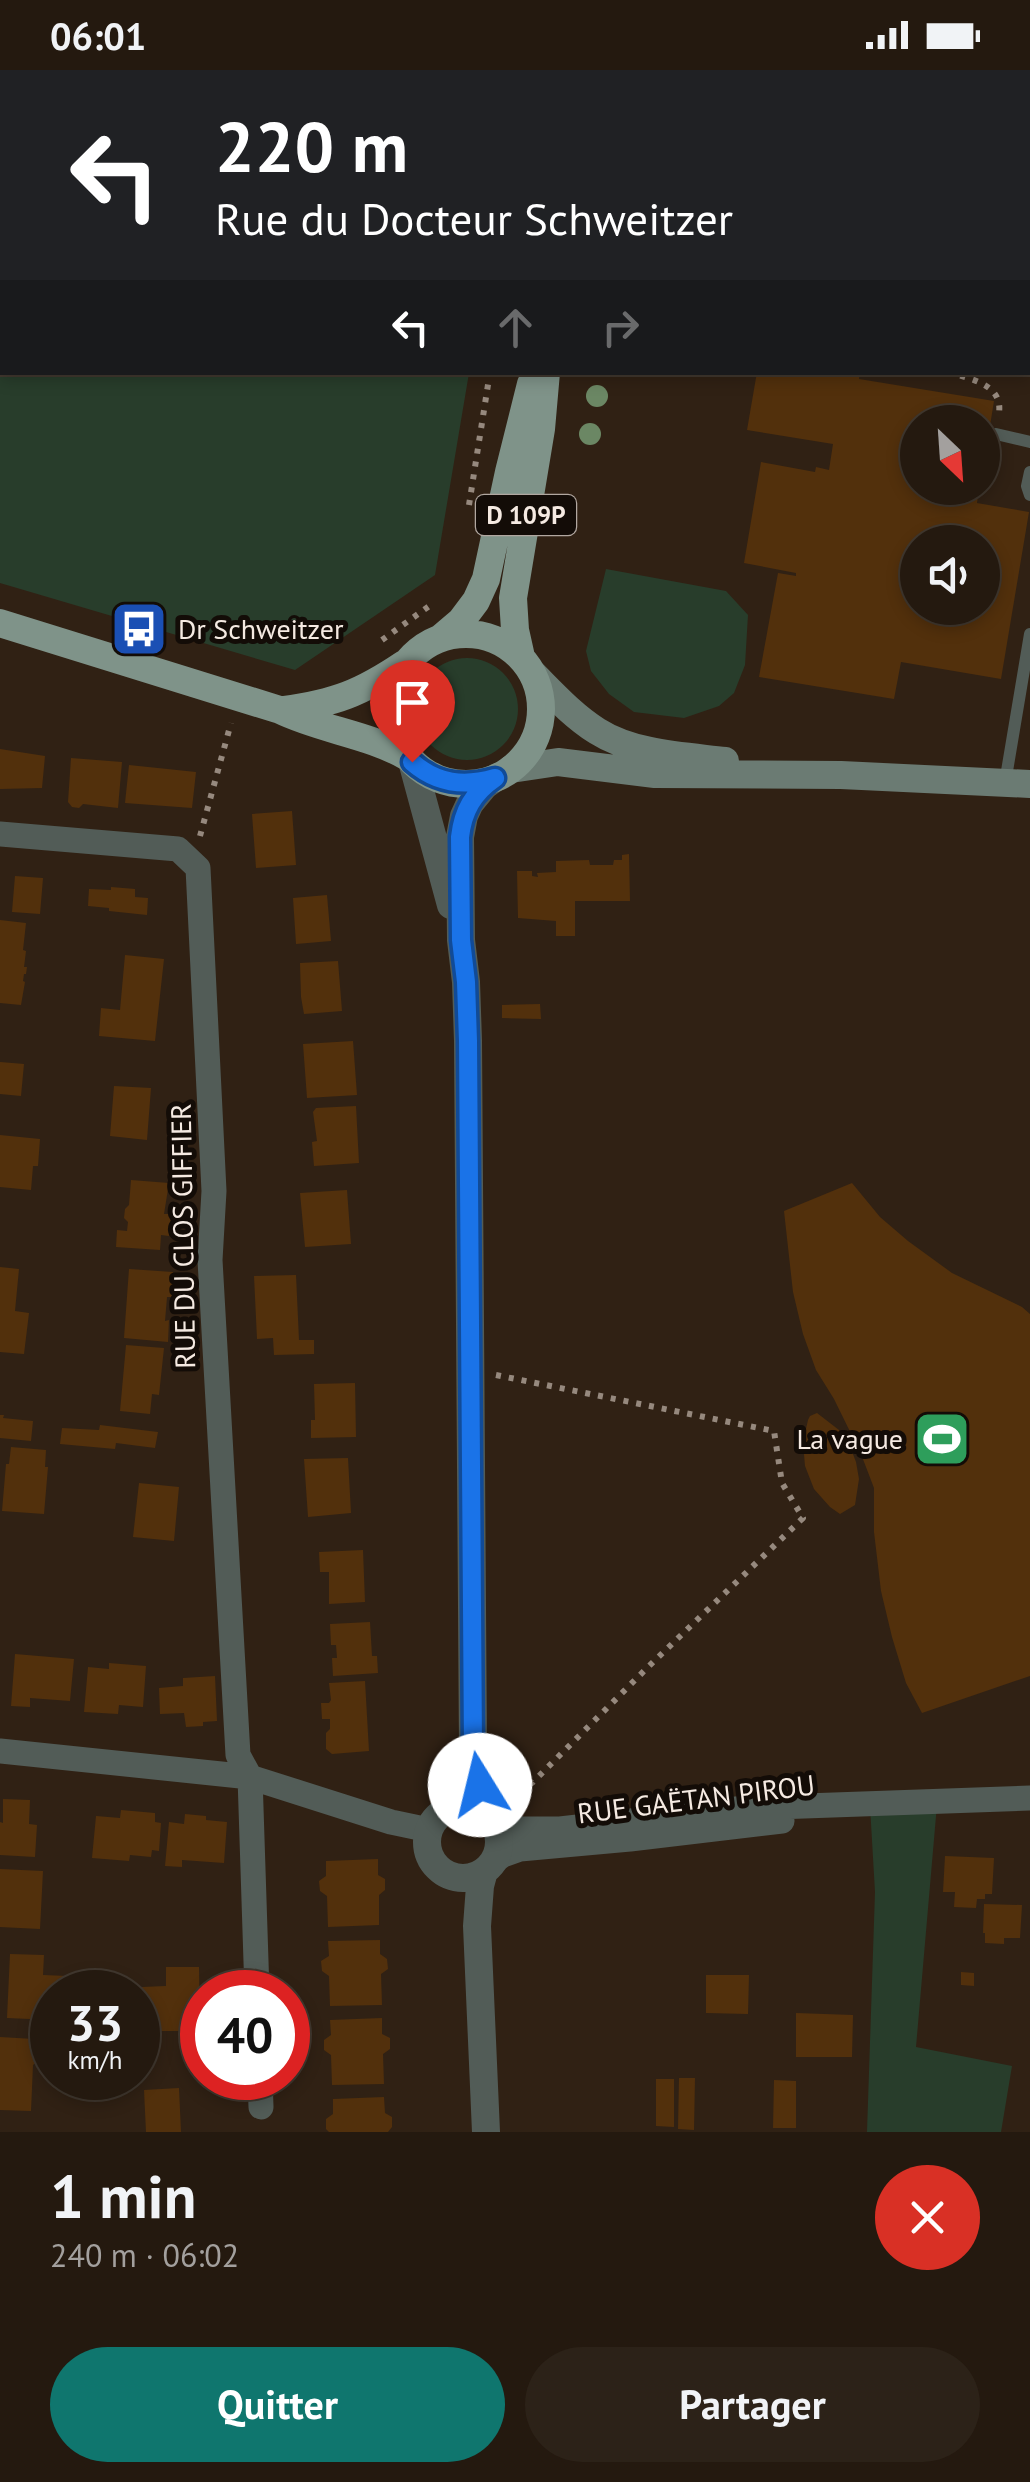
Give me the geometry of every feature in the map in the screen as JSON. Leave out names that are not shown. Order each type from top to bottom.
[{"type":"main road","name":"D 109P","points":[[442,638],[461,622],[486,579],[533,375]]},
{"type":"main road","name":"D 109P","points":[[527,666],[515,630],[513,598],[541,429],[546,375]]},
{"type":"main road","points":[[0,623],[280,710],[299,720],[376,740],[438,779],[458,784],[477,783],[558,762],[655,774],[841,775],[1018,784]]},
{"type":"main road","points":[[280,710],[343,698],[386,677],[422,648],[442,638],[476,634],[508,646],[562,703],[598,732],[635,747],[841,775]]},
{"type":"main road","points":[[406,664],[392,694],[390,710],[392,727],[410,759]]},
{"type":"main road","points":[[503,774],[525,756],[536,737],[541,716],[540,694],[527,666]]},
{"type":"street","points":[[410,759],[461,940]]},
{"type":"street","points":[[486,2132],[478,1907],[498,1840],[473,1748],[468,1041],[461,940],[462,824],[475,795],[503,774]]},
{"type":"street","points":[[0,834],[178,849],[193,861]]},
{"type":"street","name":"RUE DU CLOS GIFFIER","points":[[193,861],[198,868],[208,1053],[214,1191],[210,1260],[238,1755],[250,1777],[257,1970]]},
{"type":"street","points":[[473,1748],[460,1786],[427,1841],[433,1863],[470,1919],[478,1942]]},
{"type":"street","points":[[0,1751],[250,1777],[392,1822],[437,1821],[462,1806],[482,1812],[492,1822]]},
{"type":"street","name":"RUE GAËTAN PIROU","points":[[492,1822],[510,1829],[560,1829],[746,1808],[1030,1798]]},
{"type":"street","name":"RUE GAËTAN PIROU","points":[[488,1866],[520,1850],[746,1826],[910,1801]]},
{"type":"street","points":[[433,1863],[441,1871],[462,1878],[474,1876],[488,1866]]},
{"type":"street","points":[[261,2100],[261,2108]]},
{"type":"lane","points":[[1000,435],[1030,442]]},
{"type":"lane","points":[[1030,472],[1030,494]]},
{"type":"lane","points":[[1018,784],[1030,634]]},
{"type":"path","points":[[467,519],[490,375]]},
{"type":"path","points":[[958,375],[993,391],[1000,405]]},
{"type":"path","points":[[379,642],[443,597]]},
{"type":"path","points":[[193,861],[229,733],[235,697]]},
{"type":"path","points":[[470,1372],[774,1431],[782,1482],[803,1518],[532,1783]]},
{"type":"green space","points":[[0,375],[469,375],[435,575],[295,670],[0,583]]},
{"type":"green space","points":[[606,569],[726,591],[748,615],[745,665],[734,693],[719,706],[684,718],[634,712],[609,694],[591,671],[586,651]]},
{"type":"green space","points":[[467,658],[486,662],[503,673],[514,690],[518,709],[514,728],[503,745],[486,756],[467,760],[448,756],[431,745],[420,728],[416,709],[420,690],[431,673],[448,662]]},
{"type":"green space","points":[[938,1793],[916,2047],[1012,2066],[1001,2132],[867,2132],[875,1892],[870,1806]]},
{"type":"building","points":[[756,375],[860,375],[859,379],[994,401],[993,405],[900,405],[900,505],[989,505],[1029,512],[1001,679],[901,662],[894,699],[759,677],[778,573],[796,576],[744,563],[761,462],[815,472],[816,467],[829,470],[833,444],[747,430]]},
{"type":"building","points":[[0,749],[45,756],[42,788],[0,789]]},
{"type":"building","points":[[71,758],[122,762],[118,808],[83,804],[72,807],[68,802]]},
{"type":"building","points":[[129,765],[196,772],[192,808],[125,803]]},
{"type":"building","points":[[292,811],[296,865],[256,868],[252,814]]},
{"type":"building","points":[[629,854],[630,901],[575,901],[575,936],[556,936],[556,921],[518,918],[517,871],[532,871],[532,876],[538,877],[537,873],[556,872],[556,861],[589,860],[590,865],[613,865],[614,860]]},
{"type":"building","points":[[15,876],[43,878],[40,914],[12,912]]},
{"type":"building","points":[[89,889],[135,889],[135,897],[148,898],[147,915],[88,906]]},
{"type":"building","points":[[327,895],[331,941],[296,944],[293,898]]},
{"type":"building","points":[[0,920],[26,923],[23,950],[27,967],[21,1005],[0,1003]]},
{"type":"building","points":[[125,955],[164,959],[155,1041],[99,1036],[101,1008],[120,1010]]},
{"type":"building","points":[[338,961],[342,1011],[304,1014],[300,963]]},
{"type":"building","points":[[540,1004],[541,1019],[502,1018],[502,1005]]},
{"type":"building","points":[[353,1041],[357,1095],[307,1098],[303,1044]]},
{"type":"building","points":[[0,1062],[24,1064],[21,1096],[0,1094]]},
{"type":"building","points":[[114,1086],[151,1088],[147,1140],[110,1136]]},
{"type":"building","points":[[356,1106],[359,1163],[314,1166],[312,1142],[317,1141],[313,1112],[316,1108]]},
{"type":"building","points":[[0,1135],[40,1139],[31,1190],[0,1187]]},
{"type":"building","points":[[131,1180],[169,1183],[164,1214],[171,1214],[169,1236],[161,1235],[160,1250],[116,1247],[117,1230],[127,1231],[124,1218]]},
{"type":"building","name":"La vague","points":[[852,1183],[880,1217],[908,1241],[952,1273],[1030,1314],[1030,1676],[922,1713],[906,1683],[881,1591],[874,1488],[834,1399],[816,1370],[793,1292],[784,1211]]},
{"type":"building","points":[[347,1190],[351,1244],[305,1247],[300,1193]]},
{"type":"building","points":[[0,1267],[19,1269],[15,1311],[29,1313],[24,1354],[0,1352]]},
{"type":"building","points":[[129,1269],[173,1272],[172,1297],[167,1297],[165,1321],[169,1320],[168,1342],[124,1338]]},
{"type":"building","points":[[296,1275],[299,1340],[314,1340],[314,1354],[274,1355],[273,1338],[257,1339],[254,1276]]},
{"type":"building","points":[[126,1345],[164,1348],[159,1395],[152,1394],[150,1414],[120,1411]]},
{"type":"building","points":[[355,1383],[356,1437],[311,1438],[314,1384]]},
{"type":"building","points":[[817,1413],[839,1430],[856,1462],[859,1479],[855,1505],[840,1514],[814,1489],[805,1466],[803,1442],[808,1420]]},
{"type":"building","points":[[0,1415],[33,1421],[31,1441],[0,1438]]},
{"type":"building","points":[[100,1425],[158,1432],[155,1448],[116,1443],[115,1449],[60,1444],[62,1428],[99,1430]]},
{"type":"building","points":[[11,1447],[46,1450],[44,1514],[2,1511]]},
{"type":"building","points":[[348,1458],[351,1513],[308,1517],[304,1459]]},
{"type":"building","points":[[139,1483],[179,1487],[174,1541],[133,1537]]},
{"type":"building","points":[[363,1550],[365,1602],[329,1604],[329,1572],[320,1572],[319,1552]]},
{"type":"building","points":[[370,1622],[372,1656],[377,1656],[378,1673],[333,1676],[332,1658],[337,1658],[336,1645],[331,1645],[330,1624]]},
{"type":"building","points":[[15,1654],[74,1659],[70,1701],[30,1698],[30,1707],[11,1706]]},
{"type":"building","points":[[109,1663],[146,1666],[143,1707],[119,1705],[118,1714],[84,1712],[88,1667],[109,1669]]},
{"type":"building","points":[[215,1676],[217,1721],[186,1727],[184,1713],[160,1714],[159,1688],[183,1686],[183,1678]]},
{"type":"building","points":[[365,1681],[369,1751],[332,1754],[326,1749],[330,1719],[322,1719],[321,1703],[331,1700],[329,1683]]},
{"type":"building","points":[[3,1799],[30,1800],[29,1824],[37,1825],[35,1857],[0,1855]]},
{"type":"building","points":[[121,1810],[155,1813],[155,1822],[161,1823],[159,1851],[152,1850],[151,1857],[130,1855],[129,1861],[92,1858],[96,1816],[120,1818]]},
{"type":"building","points":[[185,1814],[227,1822],[224,1863],[182,1860],[182,1867],[165,1866],[169,1822],[184,1824]]},
{"type":"building","points":[[945,1856],[994,1858],[992,1894],[977,1899],[976,1908],[954,1907],[955,1892],[943,1892]]},
{"type":"building","points":[[378,1859],[378,1875],[385,1879],[385,1890],[379,1895],[379,1925],[328,1927],[327,1896],[320,1891],[319,1881],[326,1876],[326,1861]]},
{"type":"building","points":[[0,1869],[43,1871],[40,1929],[0,1927]]},
{"type":"building","points":[[984,1904],[1022,1905],[1020,1938],[1004,1938],[1004,1944],[985,1943]]},
{"type":"building","points":[[380,1940],[380,1954],[387,1959],[388,1969],[381,1974],[382,2005],[330,2006],[329,1976],[322,1971],[321,1961],[329,1956],[328,1941]]},
{"type":"building","points":[[10,1954],[44,1955],[43,1970],[30,1970],[30,2019],[7,2018]]},
{"type":"building","points":[[166,1967],[199,1967],[180,1970],[180,2031],[160,2031],[160,1986],[166,1986]]},
{"type":"building","points":[[961,1972],[974,1973],[974,1986],[961,1985]]},
{"type":"building","points":[[706,1975],[749,1975],[748,2014],[706,2013]]},
{"type":"building","points":[[796,2013],[853,2015],[852,2057],[796,2057]]},
{"type":"building","points":[[382,2018],[382,2034],[390,2038],[390,2049],[383,2054],[384,2084],[332,2085],[331,2055],[324,2050],[324,2040],[331,2035],[330,2020]]},
{"type":"building","points":[[0,2037],[30,2039],[31,2111],[0,2110]]},
{"type":"building","points":[[679,2078],[695,2078],[694,2130],[678,2129]]},
{"type":"building","points":[[656,2079],[674,2079],[674,2127],[656,2126]]},
{"type":"building","points":[[774,2080],[796,2081],[796,2128],[773,2128]]},
{"type":"building","points":[[179,2088],[181,2132],[146,2132],[144,2100],[160,2100],[160,2089]]},
{"type":"building","points":[[384,2097],[385,2113],[392,2117],[388,2132],[326,2129],[326,2119],[333,2114],[333,2099]]},
{"type":"place","name":"Dr Schweitzer","points":[[139,629]]},
{"type":"place","name":"La vague","points":[[942,1439]]},
{"type":"route","points":[[412,762],[438,779],[458,784],[495,778],[470,802],[460,837],[461,940],[468,1041],[473,1748],[480,1785]]}]
